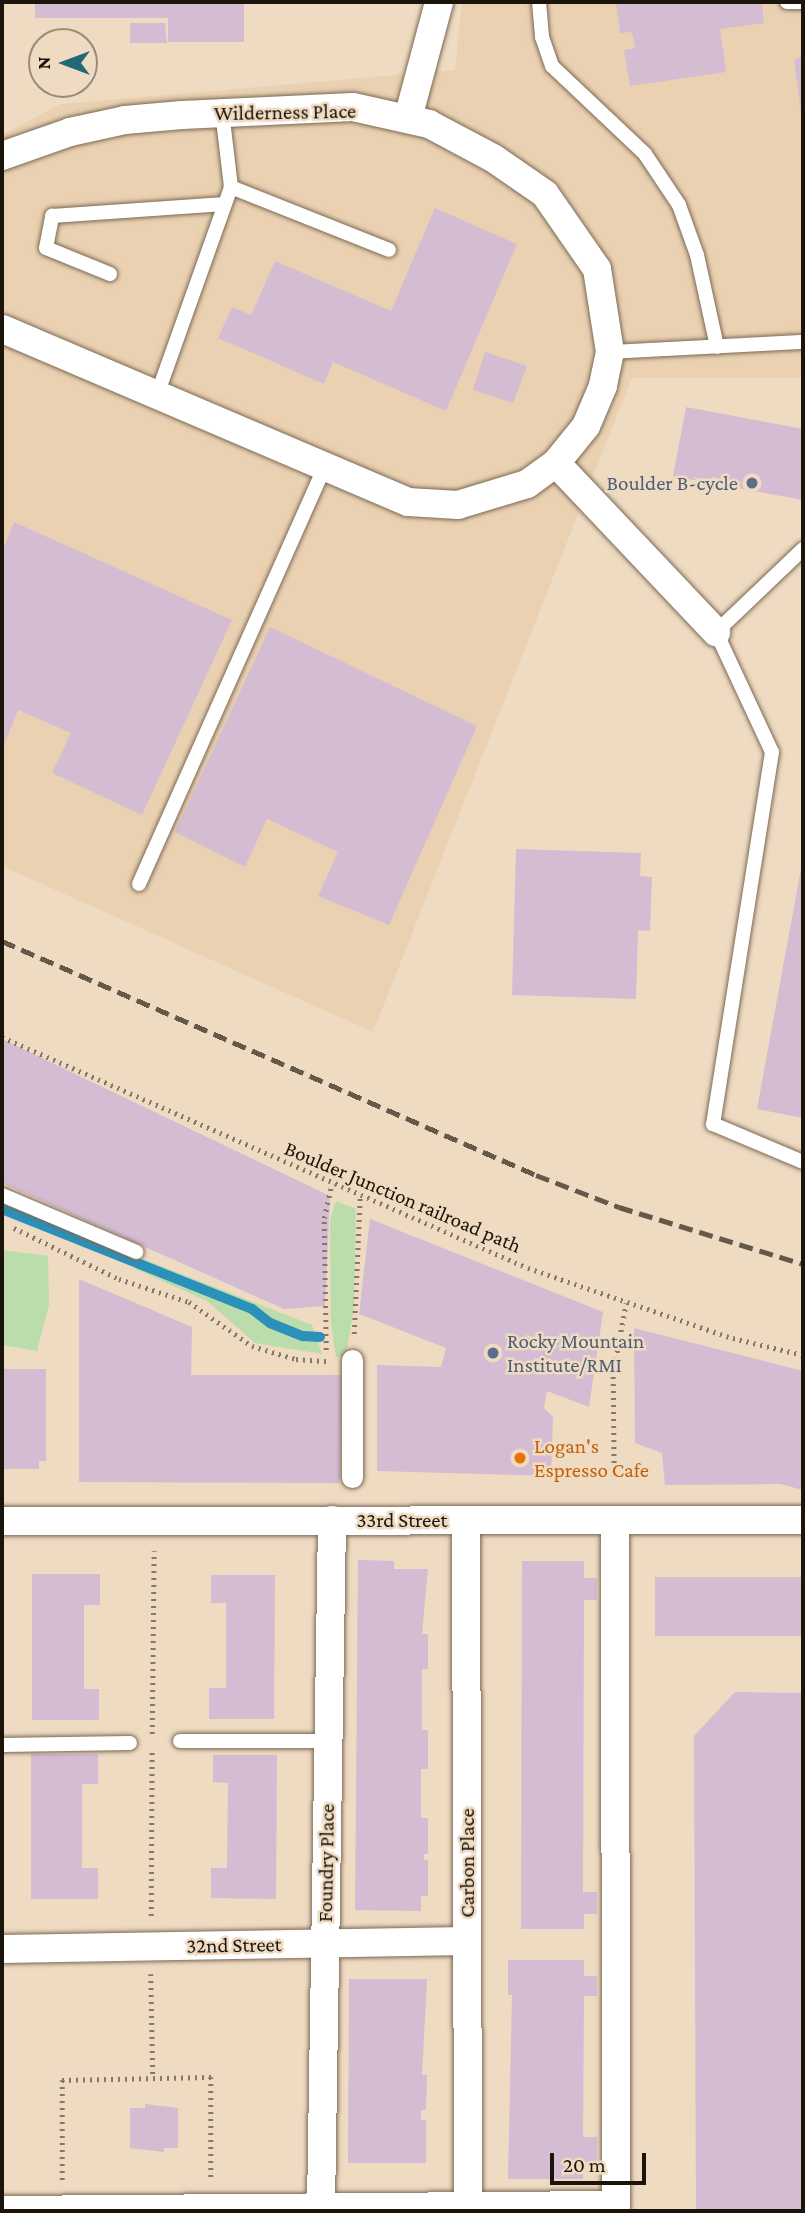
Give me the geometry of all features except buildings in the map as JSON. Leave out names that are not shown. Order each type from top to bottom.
[{"type":"street","points":[[408,118],[439,2]]},
{"type":"street","name":"Wilderness Place","points":[[2,156],[70,132],[125,120],[222,112],[353,107],[408,118],[493,158],[545,194],[597,269],[610,352],[603,386],[586,426],[556,463],[527,484],[458,505],[408,502],[2,329]]},
{"type":"street","points":[[556,463],[716,632]]},
{"type":"street","points":[[352,1360],[352,1477]]},
{"type":"street","name":"Foundry Place","points":[[321,2207],[332,1520]]},
{"type":"street","name":"Carbon Place","points":[[466,1520],[468,2208]]},
{"type":"street","points":[[2,2210],[616,2205],[614,1520]]},
{"type":"street","name":"33rd Street","points":[[2,1521],[803,1520]]},
{"type":"street","name":"32nd Street","points":[[2,1949],[467,1941]]},
{"type":"lane","points":[[539,2],[542,37],[552,66],[645,153],[679,205],[697,255],[717,346]]},
{"type":"lane","points":[[787,2],[803,2]]},
{"type":"lane","points":[[157,395],[231,187],[222,112]]},
{"type":"lane","points":[[231,187],[389,250]]},
{"type":"lane","points":[[110,274],[46,248],[52,216],[225,204]]},
{"type":"lane","points":[[610,352],[803,342]]},
{"type":"lane","points":[[139,884],[325,467]]},
{"type":"lane","points":[[803,549],[716,632],[772,752],[713,1124],[803,1163]]},
{"type":"lane","points":[[2,1195],[136,1252]]},
{"type":"lane","points":[[180,1741],[328,1741]]},
{"type":"lane","points":[[2,1745],[130,1743]]},
{"type":"path","name":"Boulder Junction railroad path","points":[[2,1037],[528,1268],[733,1338],[803,1355]]},
{"type":"path","points":[[327,1361],[324,1218],[332,1184]]},
{"type":"path","points":[[2,1223],[119,1279],[189,1302],[252,1346],[296,1359],[352,1360],[360,1196]]},
{"type":"path","points":[[614,1477],[613,1373],[626,1303]]},
{"type":"path","points":[[153,2078],[150,1946],[154,1520]]},
{"type":"path","points":[[141,1758],[166,1758]]},
{"type":"path","points":[[62,2209],[62,2080],[211,2077],[211,2208]]},
{"type":"shaded area","points":[[462,2],[803,2],[803,378],[632,378],[373,1032],[2,866],[2,135],[61,104],[455,70]]},
{"type":"green space","points":[[336,1201],[356,1209],[354,1307],[346,1356],[336,1357],[331,1324],[330,1220]]},
{"type":"green space","points":[[2,1250],[48,1256],[49,1305],[37,1351],[2,1345]]},
{"type":"green space","points":[[138,1257],[312,1325],[322,1354],[255,1343],[207,1301],[135,1269]]},
{"type":"waterway","points":[[2,1209],[252,1309],[270,1323],[303,1336],[320,1337]]},
{"type":"railway","points":[[2,941],[536,1175],[619,1207],[803,1264]]},
{"type":"place","name":"Boulder B-cycle","points":[[752,483]]},
{"type":"place","name":"Rocky Mountain Institute/RMI","points":[[493,1353]]},
{"type":"place","name":"Logan's Espresso Cafe","points":[[520,1458]]}]
